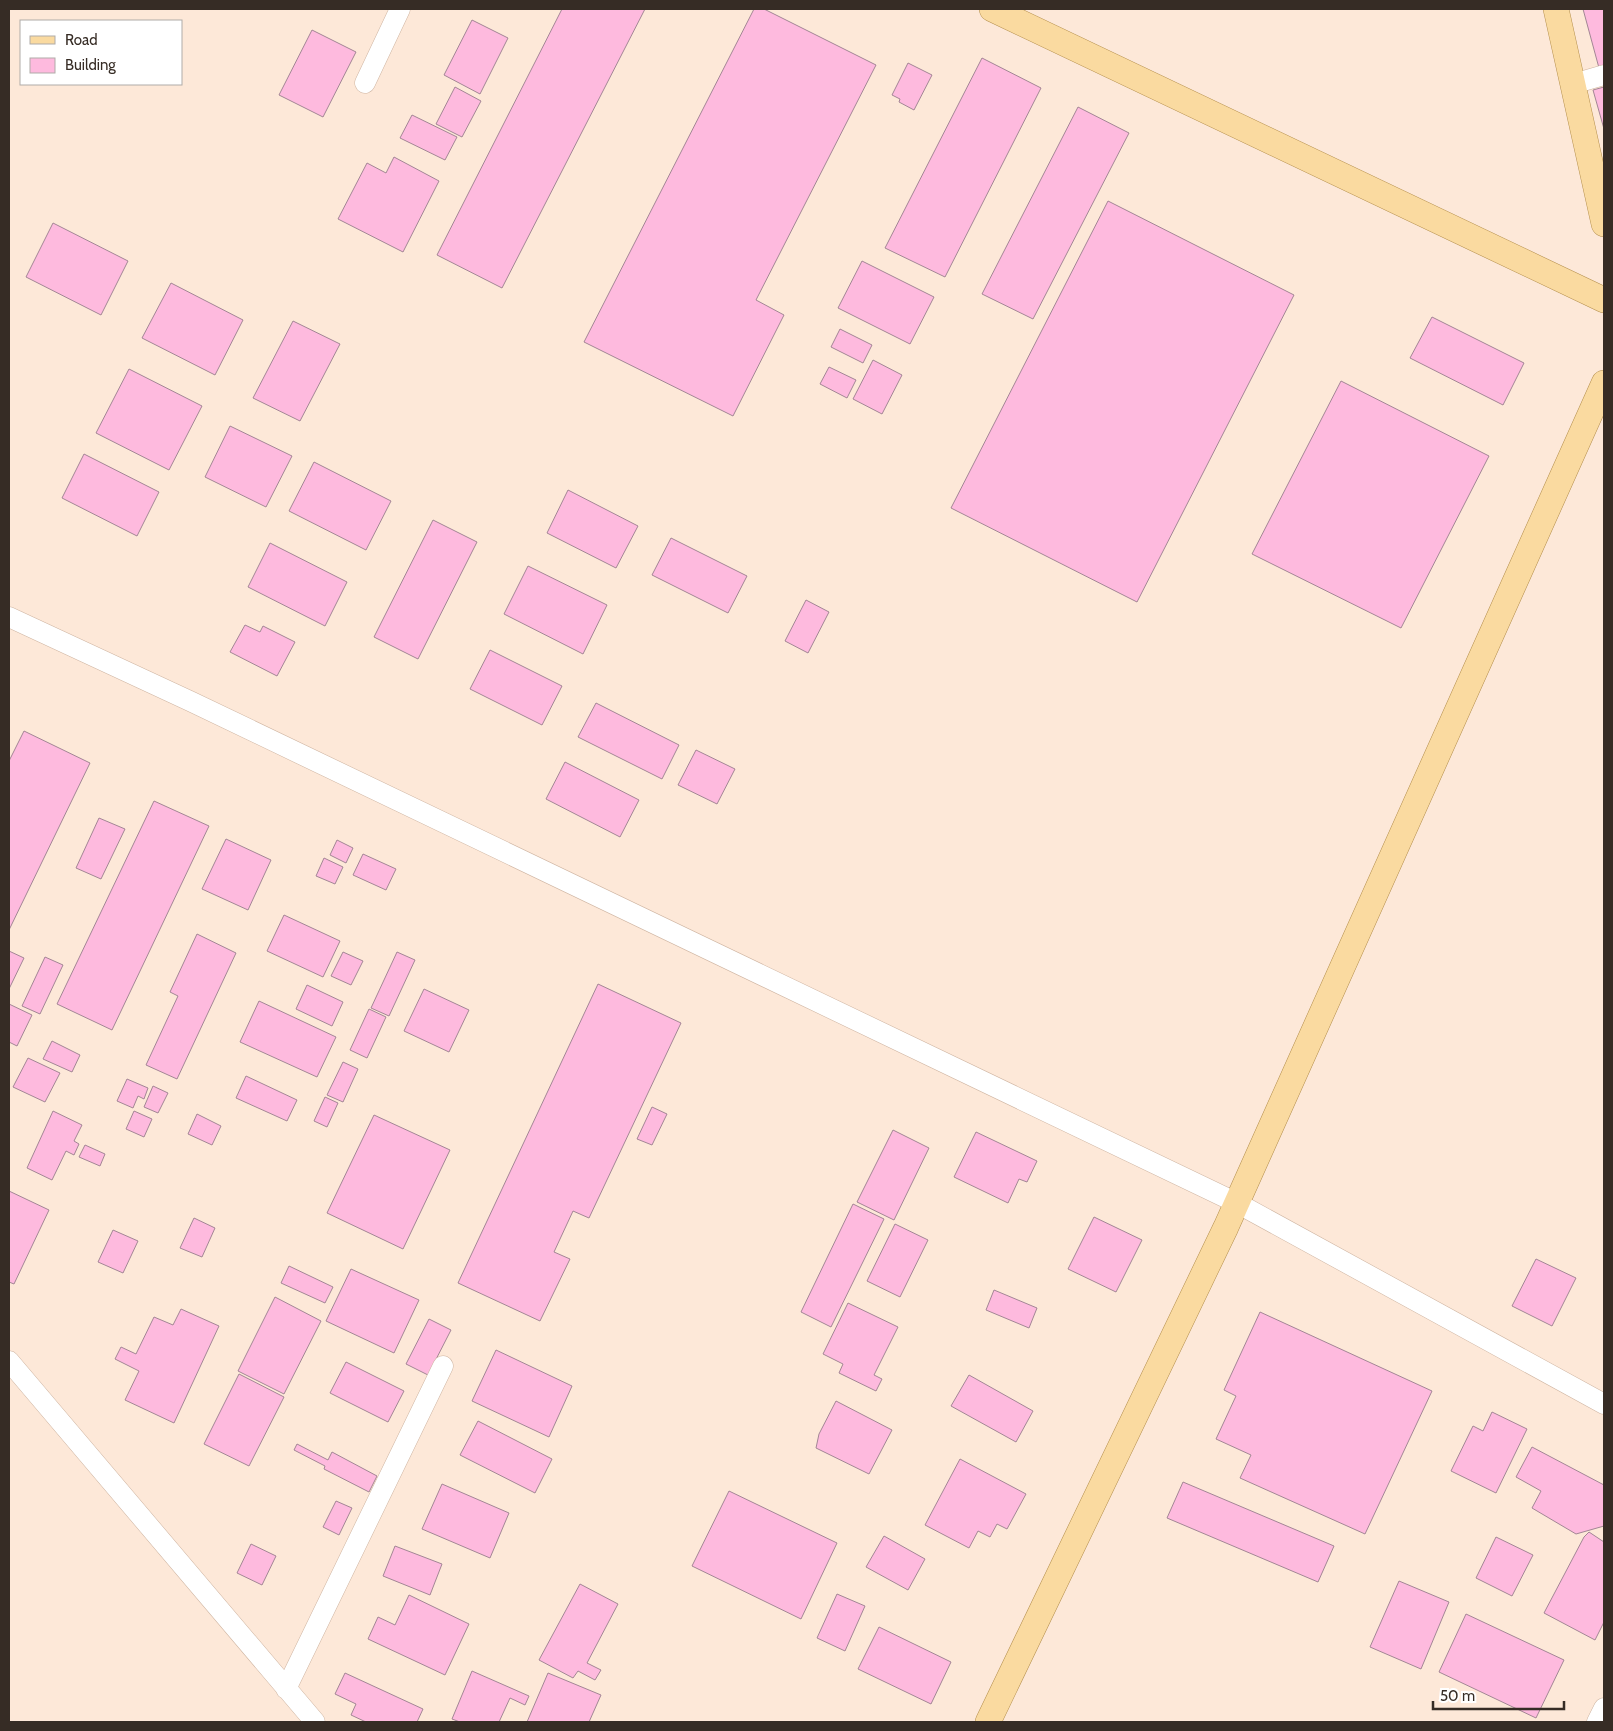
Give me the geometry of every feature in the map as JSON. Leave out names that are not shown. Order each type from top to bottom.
[{"type":"main road","points":[[992,9],[1604,300]]},
{"type":"main road","points":[[1556,9],[1604,224]]},
{"type":"main road","points":[[988,1722],[1237,1203],[1604,383]]},
{"type":"street","points":[[365,83],[400,9]]},
{"type":"street","points":[[1573,84],[1604,75]]},
{"type":"street","points":[[9,617],[201,706],[1237,1203],[1604,1404]]},
{"type":"street","points":[[9,1361],[315,1722]]},
{"type":"street","points":[[286,1689],[443,1366]]},
{"type":"street","points":[[1598,1722],[1604,1708]]},
{"type":"building","points":[[562,9],[645,9],[502,288],[437,255]]},
{"type":"building","points":[[754,9],[764,9],[876,65],[756,300],[784,315],[733,416],[584,342]]},
{"type":"building","points":[[1583,9],[1604,9],[1604,67],[1599,68]]},
{"type":"building","points":[[472,20],[508,38],[480,94],[444,75]]},
{"type":"building","points":[[312,30],[356,52],[323,117],[279,95]]},
{"type":"building","points":[[982,58],[1041,88],[945,277],[885,248]]},
{"type":"building","points":[[908,63],[932,75],[914,110],[899,102],[900,99],[892,95]]},
{"type":"building","points":[[455,87],[481,101],[462,137],[436,124]]},
{"type":"building","points":[[1604,87],[1604,129],[1593,90]]},
{"type":"building","points":[[1078,107],[1129,133],[1033,319],[982,294]]},
{"type":"building","points":[[412,115],[457,137],[445,160],[400,138]]},
{"type":"building","points":[[394,157],[439,181],[403,252],[338,219],[367,163],[386,173]]},
{"type":"building","points":[[1108,201],[1294,295],[1137,602],[951,508]]},
{"type":"building","points":[[53,223],[128,261],[101,315],[26,277]]},
{"type":"building","points":[[862,261],[934,297],[910,344],[838,308]]},
{"type":"building","points":[[171,283],[243,320],[215,375],[142,338]]},
{"type":"building","points":[[1432,317],[1524,363],[1503,405],[1410,358]]},
{"type":"building","points":[[293,321],[340,344],[300,421],[253,398]]},
{"type":"building","points":[[840,329],[872,345],[863,363],[831,347]]},
{"type":"building","points":[[873,360],[902,375],[882,414],[853,399]]},
{"type":"building","points":[[829,367],[856,380],[847,398],[820,384]]},
{"type":"building","points":[[129,369],[202,406],[169,470],[96,433]]},
{"type":"building","points":[[1341,381],[1489,456],[1401,628],[1252,554]]},
{"type":"building","points":[[230,426],[292,456],[266,507],[205,477]]},
{"type":"building","points":[[84,454],[159,492],[137,536],[62,498]]},
{"type":"building","points":[[314,462],[391,501],[366,550],[289,511]]},
{"type":"building","points":[[568,490],[638,526],[616,568],[547,533]]},
{"type":"building","points":[[433,520],[477,542],[418,659],[374,637]]},
{"type":"building","points":[[671,538],[747,576],[728,613],[652,575]]},
{"type":"building","points":[[270,543],[347,582],[325,626],[248,587]]},
{"type":"building","points":[[528,566],[607,605],[583,654],[504,614]]},
{"type":"building","points":[[806,600],[829,612],[808,653],[785,641]]},
{"type":"building","points":[[245,625],[260,632],[263,626],[295,642],[277,676],[230,652]]},
{"type":"building","points":[[490,650],[562,686],[542,725],[470,689]]},
{"type":"building","points":[[596,703],[679,745],[662,779],[578,737]]},
{"type":"building","points":[[24,731],[90,763],[9,930],[9,761]]},
{"type":"building","points":[[696,750],[735,769],[717,804],[678,785]]},
{"type":"building","points":[[565,762],[639,800],[620,837],[546,799]]},
{"type":"building","points":[[154,801],[209,826],[112,1030],[57,1004]]},
{"type":"building","points":[[99,818],[125,829],[101,879],[76,868]]},
{"type":"building","points":[[226,839],[271,860],[248,910],[202,889]]},
{"type":"building","points":[[337,840],[353,848],[346,863],[330,855]]},
{"type":"building","points":[[363,854],[396,869],[386,890],[353,875]]},
{"type":"building","points":[[324,858],[343,867],[335,884],[316,876]]},
{"type":"building","points":[[284,915],[340,941],[323,977],[267,951]]},
{"type":"building","points":[[197,934],[236,953],[177,1079],[146,1065],[178,996],[170,992]]},
{"type":"building","points":[[9,951],[24,958],[9,989]]},
{"type":"building","points":[[343,952],[363,961],[351,985],[331,976]]},
{"type":"building","points":[[397,952],[415,960],[389,1016],[371,1008]]},
{"type":"building","points":[[45,957],[63,965],[40,1014],[22,1006]]},
{"type":"building","points":[[598,984],[681,1023],[589,1218],[573,1211],[554,1252],[570,1259],[540,1321],[458,1283]]},
{"type":"building","points":[[307,985],[343,1002],[332,1026],[296,1009]]},
{"type":"building","points":[[424,989],[469,1010],[449,1052],[404,1031]]},
{"type":"building","points":[[259,1001],[336,1037],[317,1077],[240,1042]]},
{"type":"building","points":[[9,1004],[32,1015],[17,1046],[9,1042]]},
{"type":"building","points":[[369,1009],[386,1017],[367,1058],[350,1050]]},
{"type":"building","points":[[52,1041],[80,1055],[72,1072],[43,1059]]},
{"type":"building","points":[[28,1058],[60,1073],[45,1102],[13,1087]]},
{"type":"building","points":[[343,1062],[358,1069],[343,1102],[327,1095]]},
{"type":"building","points":[[246,1076],[297,1100],[287,1121],[236,1098]]},
{"type":"building","points":[[127,1079],[148,1088],[144,1099],[138,1096],[133,1108],[117,1101]]},
{"type":"building","points":[[153,1086],[168,1093],[158,1113],[144,1107]]},
{"type":"building","points":[[325,1097],[338,1103],[327,1127],[314,1121]]},
{"type":"building","points":[[652,1107],[667,1114],[652,1145],[637,1139]]},
{"type":"building","points":[[53,1111],[82,1125],[74,1141],[79,1144],[74,1155],[66,1151],[52,1180],[27,1168]]},
{"type":"building","points":[[134,1111],[152,1119],[144,1137],[126,1129]]},
{"type":"building","points":[[197,1114],[221,1126],[212,1145],[188,1134]]},
{"type":"building","points":[[374,1115],[450,1150],[403,1249],[327,1213]]},
{"type":"building","points":[[893,1130],[929,1148],[894,1220],[857,1202]]},
{"type":"building","points":[[976,1132],[1037,1161],[1027,1182],[1019,1179],[1008,1203],[954,1177]]},
{"type":"building","points":[[85,1145],[105,1154],[100,1166],[79,1157]]},
{"type":"building","points":[[9,1191],[49,1210],[14,1284],[9,1282]]},
{"type":"building","points":[[853,1204],[884,1219],[831,1327],[801,1312]]},
{"type":"building","points":[[1094,1217],[1142,1240],[1116,1292],[1068,1269]]},
{"type":"building","points":[[194,1218],[215,1228],[202,1257],[180,1248]]},
{"type":"building","points":[[895,1224],[928,1240],[900,1297],[867,1281]]},
{"type":"building","points":[[113,1230],[138,1241],[123,1273],[98,1262]]},
{"type":"building","points":[[1536,1259],[1576,1278],[1552,1326],[1512,1306]]},
{"type":"building","points":[[289,1266],[333,1287],[325,1303],[281,1283]]},
{"type":"building","points":[[351,1269],[419,1300],[394,1353],[326,1321]]},
{"type":"building","points":[[994,1290],[1037,1308],[1029,1328],[986,1310]]},
{"type":"building","points":[[275,1297],[321,1321],[284,1394],[238,1371]]},
{"type":"building","points":[[848,1303],[898,1327],[874,1375],[882,1379],[876,1391],[839,1373],[843,1364],[823,1354]]},
{"type":"building","points":[[181,1309],[219,1326],[174,1423],[125,1400],[139,1371],[115,1359],[121,1347],[136,1354],[154,1317],[173,1325]]},
{"type":"building","points":[[1260,1312],[1432,1391],[1365,1534],[1240,1478],[1251,1455],[1216,1439],[1236,1396],[1224,1390]]},
{"type":"building","points":[[429,1319],[451,1330],[428,1375],[406,1364]]},
{"type":"building","points":[[496,1350],[572,1386],[549,1437],[472,1401]]},
{"type":"building","points":[[346,1362],[404,1391],[388,1422],[330,1393]]},
{"type":"building","points":[[239,1374],[284,1397],[249,1466],[204,1444]]},
{"type":"building","points":[[969,1375],[1033,1411],[1016,1442],[951,1406]]},
{"type":"building","points":[[836,1401],[892,1430],[869,1474],[816,1448],[819,1434]]},
{"type":"building","points":[[1492,1412],[1527,1429],[1496,1493],[1451,1471],[1473,1426],[1483,1431]]},
{"type":"building","points":[[478,1421],[552,1459],[535,1493],[460,1455]]},
{"type":"building","points":[[297,1444],[328,1460],[332,1452],[377,1476],[369,1492],[324,1469],[325,1466],[294,1450]]},
{"type":"building","points":[[1532,1447],[1604,1485],[1604,1526],[1576,1534],[1532,1508],[1541,1491],[1516,1477]]},
{"type":"building","points":[[960,1459],[1026,1494],[1007,1529],[997,1524],[990,1537],[978,1531],[969,1548],[925,1525]]},
{"type":"building","points":[[1183,1482],[1334,1546],[1318,1582],[1167,1518]]},
{"type":"building","points":[[442,1484],[509,1513],[490,1558],[422,1529]]},
{"type":"building","points":[[729,1491],[837,1543],[801,1619],[692,1566]]},
{"type":"building","points":[[336,1501],[352,1508],[339,1535],[323,1527]]},
{"type":"building","points":[[1589,1532],[1604,1542],[1604,1622],[1595,1640],[1544,1613],[1584,1537]]},
{"type":"building","points":[[884,1536],[925,1559],[908,1590],[866,1567]]},
{"type":"building","points":[[1496,1537],[1533,1555],[1512,1596],[1476,1578]]},
{"type":"building","points":[[251,1544],[276,1556],[262,1585],[237,1573]]},
{"type":"building","points":[[395,1546],[442,1564],[430,1595],[383,1576]]},
{"type":"building","points":[[1399,1581],[1449,1602],[1421,1669],[1370,1647]]},
{"type":"building","points":[[580,1584],[618,1604],[587,1663],[601,1670],[595,1680],[578,1671],[573,1678],[539,1660]]},
{"type":"building","points":[[837,1594],[865,1606],[845,1651],[817,1638]]},
{"type":"building","points":[[409,1595],[469,1624],[445,1675],[368,1639],[378,1617],[395,1625]]},
{"type":"building","points":[[1466,1614],[1564,1660],[1536,1718],[1439,1672]]},
{"type":"building","points":[[879,1627],[951,1662],[931,1704],[858,1669]]},
{"type":"building","points":[[472,1671],[529,1696],[525,1705],[510,1698],[499,1722],[460,1722],[452,1719]]},
{"type":"building","points":[[345,1673],[423,1709],[417,1722],[366,1722],[351,1715],[356,1704],[335,1694]]},
{"type":"building","points":[[548,1673],[601,1695],[589,1722],[527,1722]]}]
